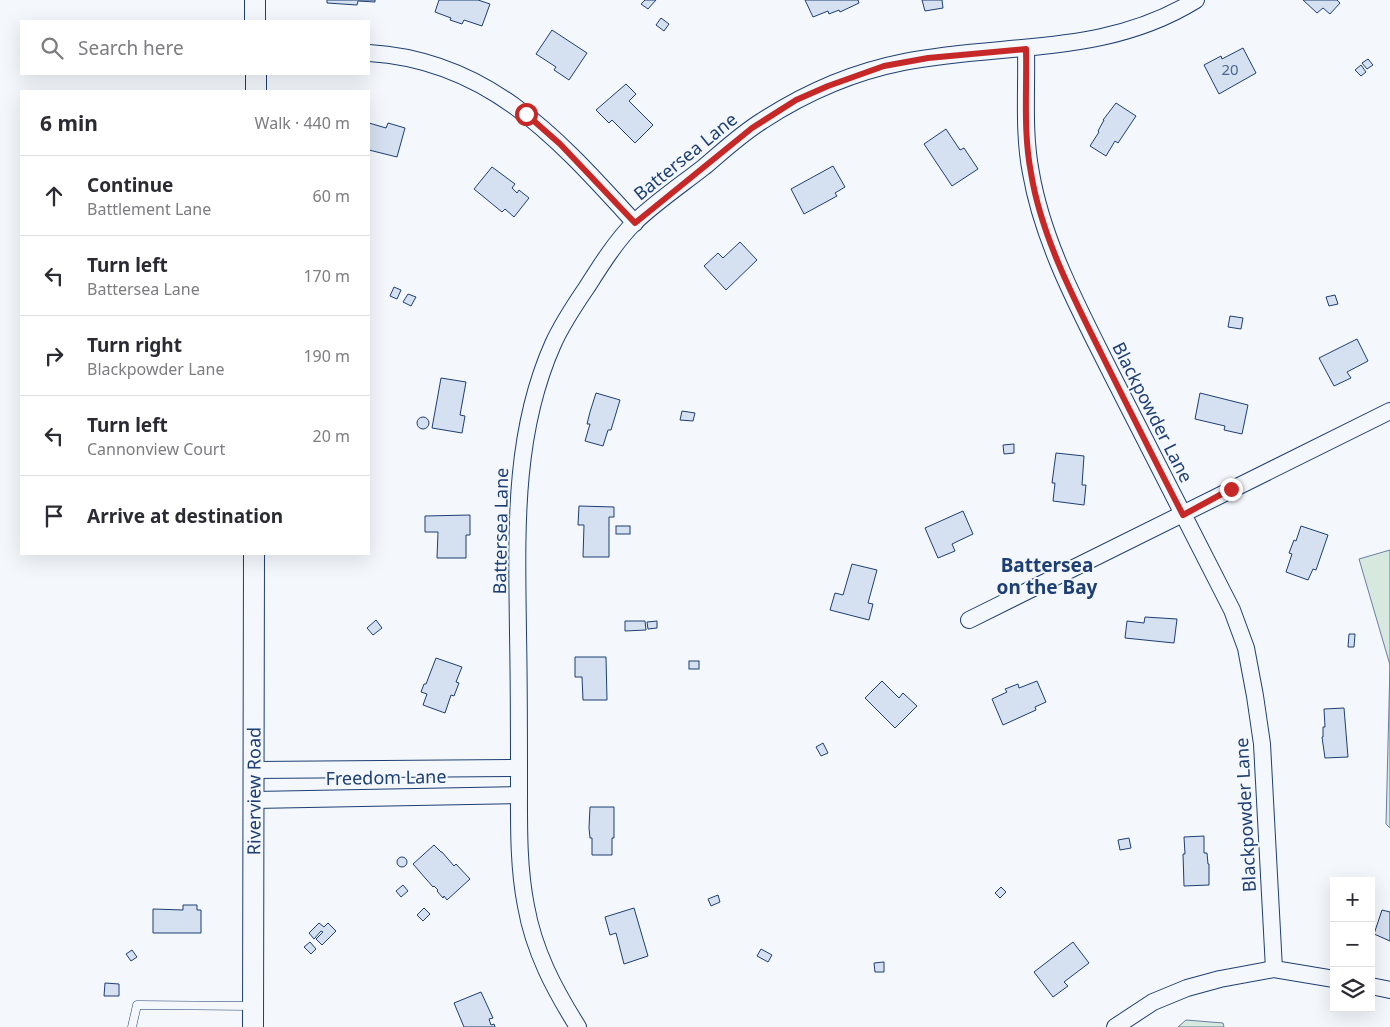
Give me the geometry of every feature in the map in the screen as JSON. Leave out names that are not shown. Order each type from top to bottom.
[{"type":"street","points":[[255,0],[256,20]]},
{"type":"street","name":"Battersea Lane","points":[[578,1027],[546,971],[528,918],[519,834],[519,490],[525,435],[536,388],[560,330],[596,273],[635,223],[752,128],[796,100],[828,86],[884,66],[928,58],[1079,42],[1118,34],[1148,25],[1177,12],[1196,0]]},
{"type":"street","name":"Blackpowder Lane","points":[[1026,49],[1025,124],[1031,175],[1040,212],[1059,265],[1086,324],[1232,610],[1246,648],[1262,744],[1274,969]]},
{"type":"street","points":[[370,53],[413,59],[445,69],[478,83],[502,97],[526,114],[560,144],[635,223]]},
{"type":"street","points":[[256,75],[256,90]]},
{"type":"street","points":[[969,620],[1183,515],[1231,489],[1337,439],[1390,411]]},
{"type":"street","name":"Riverview Road","points":[[253,1027],[254,555]]},
{"type":"street","name":"Freedom Lane","points":[[254,770],[519,768]]},
{"type":"street","name":"Freedom Lane","points":[[254,800],[519,795]]},
{"type":"street","points":[[1116,1027],[1152,1002],[1187,988],[1220,979],[1274,969],[1330,978]]},
{"type":"street","points":[[1375,987],[1390,990]]},
{"type":"lane","points":[[132,1027],[137,1005],[254,1006]]},
{"type":"shaded area","points":[[1390,550],[1390,665],[1359,559]]},
{"type":"shaded area","points":[[1390,665],[1390,828],[1386,824]]},
{"type":"shaded area","points":[[1186,1020],[1223,1023],[1224,1027],[1178,1027]]},
{"type":"building","points":[[327,0],[375,0],[375,2],[358,1],[357,5],[327,3]]},
{"type":"building","points":[[439,0],[478,0],[490,4],[482,26],[464,20],[462,24],[435,12]]},
{"type":"building","points":[[645,0],[656,0],[648,9],[641,4]]},
{"type":"building","points":[[805,0],[858,0],[859,3],[840,12],[839,10],[829,14],[828,11],[813,17]]},
{"type":"building","points":[[922,0],[942,0],[943,8],[925,11]]},
{"type":"building","points":[[1303,0],[1337,0],[1340,3],[1330,14],[1323,8],[1317,13]]},
{"type":"building","points":[[661,18],[669,24],[664,31],[656,25]]},
{"type":"building","points":[[552,30],[587,53],[569,80],[554,70],[556,67],[536,54]]},
{"type":"building","points":[[1243,48],[1256,73],[1219,94],[1204,65],[1221,56],[1222,59]]},
{"type":"building","points":[[1368,59],[1373,65],[1367,69],[1362,63]]},
{"type":"building","points":[[1361,65],[1366,72],[1361,76],[1355,70]]},
{"type":"building","points":[[626,84],[636,94],[629,101],[653,125],[635,143],[612,120],[609,123],[596,110]]},
{"type":"building","points":[[1116,103],[1136,116],[1118,143],[1115,141],[1106,156],[1090,146],[1099,132],[1103,120]]},
{"type":"building","points":[[370,123],[386,128],[388,123],[405,128],[397,157],[370,150]]},
{"type":"building","points":[[946,129],[960,150],[964,148],[978,169],[952,186],[924,144]]},
{"type":"building","points":[[833,166],[845,187],[835,193],[837,196],[804,214],[791,189]]},
{"type":"building","points":[[492,167],[515,184],[512,188],[517,193],[519,190],[529,198],[514,217],[505,209],[502,212],[474,189]]},
{"type":"building","points":[[740,242],[757,260],[726,290],[704,266],[718,253],[723,258]]},
{"type":"building","points":[[394,287],[401,290],[397,299],[390,296]]},
{"type":"building","points":[[408,294],[416,297],[411,306],[403,302]]},
{"type":"building","points":[[1335,295],[1338,304],[1329,306],[1326,297]]},
{"type":"building","points":[[1230,316],[1243,318],[1241,329],[1228,327]]},
{"type":"building","points":[[1357,339],[1368,361],[1347,372],[1351,378],[1334,386],[1319,358]]},
{"type":"building","points":[[441,378],[466,382],[460,415],[465,416],[462,433],[432,428]]},
{"type":"building","points":[[596,393],[620,400],[611,430],[608,430],[603,446],[585,441],[590,424],[587,424]]},
{"type":"building","points":[[1200,393],[1248,405],[1242,434],[1224,430],[1225,426],[1195,419]]},
{"type":"building","points":[[682,411],[695,413],[693,421],[680,420]]},
{"type":"building","points":[[423,417],[429,423],[423,429],[417,423]]},
{"type":"building","points":[[1014,444],[1014,453],[1004,454],[1003,445]]},
{"type":"building","points":[[1056,453],[1084,456],[1082,485],[1086,485],[1084,505],[1053,501],[1055,483],[1052,483]]},
{"type":"building","points":[[579,506],[614,507],[614,517],[609,517],[609,557],[583,557],[584,525],[578,525]]},
{"type":"building","points":[[963,511],[973,534],[952,544],[955,551],[938,558],[925,528]]},
{"type":"building","points":[[470,515],[470,535],[466,535],[466,558],[437,558],[438,532],[425,532],[425,516]]},
{"type":"building","points":[[616,526],[630,526],[630,534],[616,534]]},
{"type":"building","points":[[1301,526],[1328,535],[1316,570],[1313,569],[1308,580],[1286,572],[1292,554],[1289,553],[1294,540],[1296,541]]},
{"type":"building","points":[[852,564],[877,570],[868,603],[873,604],[869,620],[830,610],[835,593],[843,595]]},
{"type":"building","points":[[1145,617],[1177,619],[1174,643],[1125,638],[1127,621],[1144,623]]},
{"type":"building","points":[[376,620],[382,628],[373,635],[367,628]]},
{"type":"building","points":[[625,621],[645,621],[646,630],[625,631]]},
{"type":"building","points":[[657,621],[657,628],[648,629],[647,622]]},
{"type":"building","points":[[1349,634],[1355,634],[1354,647],[1348,647]]},
{"type":"building","points":[[575,657],[606,657],[607,700],[583,700],[582,677],[575,677]]},
{"type":"building","points":[[436,658],[462,667],[456,682],[459,683],[454,696],[451,695],[445,713],[423,705],[427,694],[421,692]]},
{"type":"building","points":[[689,661],[699,661],[699,669],[689,669]]},
{"type":"building","points":[[882,681],[899,698],[903,693],[917,706],[895,728],[865,698]]},
{"type":"building","points":[[1037,681],[1046,702],[1035,707],[1036,710],[1003,725],[992,699],[1007,692],[1005,689],[1018,684],[1019,688]]},
{"type":"building","points":[[1344,708],[1348,757],[1325,758],[1322,737],[1323,727],[1325,727],[1324,709]]},
{"type":"building","points":[[823,743],[828,753],[821,756],[816,747]]},
{"type":"building","points":[[590,807],[614,807],[612,855],[592,855],[592,838],[590,838],[589,828]]},
{"type":"building","points":[[1204,836],[1204,853],[1207,853],[1209,864],[1209,885],[1184,886],[1184,837]]},
{"type":"building","points":[[1129,838],[1131,848],[1120,850],[1118,840]]},
{"type":"building","points":[[434,845],[454,866],[456,864],[470,879],[447,900],[444,896],[443,898],[438,890],[433,887],[413,864]]},
{"type":"building","points":[[400,857],[404,857],[407,862],[406,866],[400,867],[397,864],[397,860]]},
{"type":"building","points":[[403,885],[408,891],[401,897],[396,891]]},
{"type":"building","points":[[1001,887],[1006,892],[1000,898],[995,893]]},
{"type":"building","points":[[718,895],[720,902],[711,906],[708,899]]},
{"type":"building","points":[[183,905],[197,905],[197,910],[201,910],[201,933],[153,933],[153,909],[183,910]]},
{"type":"building","points":[[424,908],[430,914],[423,921],[417,915]]},
{"type":"building","points":[[634,908],[648,956],[624,964],[616,933],[610,935],[605,917]]},
{"type":"building","points":[[1382,910],[1390,912],[1390,941],[1375,934]]},
{"type":"building","points":[[319,923],[324,927],[328,923],[336,931],[322,945],[316,939],[323,932],[321,931],[314,939],[309,933]]},
{"type":"building","points":[[310,942],[316,949],[311,954],[304,947]]},
{"type":"building","points":[[1073,942],[1089,963],[1064,982],[1068,986],[1053,997],[1034,972]]},
{"type":"building","points":[[761,949],[772,955],[768,962],[757,956]]},
{"type":"building","points":[[132,950],[137,957],[131,961],[126,954]]},
{"type":"building","points":[[884,962],[884,972],[875,972],[874,963]]},
{"type":"building","points":[[105,983],[119,984],[119,996],[104,996]]},
{"type":"building","points":[[481,992],[493,1018],[489,1019],[491,1025],[494,1024],[495,1027],[464,1027],[454,1003]]},
{"type":"district","name":"Battersea on the Bay","points":[[1047,576]]},
{"type":"route","points":[[526,114],[560,144],[635,223],[752,128],[796,100],[844,78],[884,66],[928,58],[976,52],[1026,49],[1025,124],[1031,175],[1040,212],[1059,265],[1086,324],[1183,515],[1231,489]]}]
